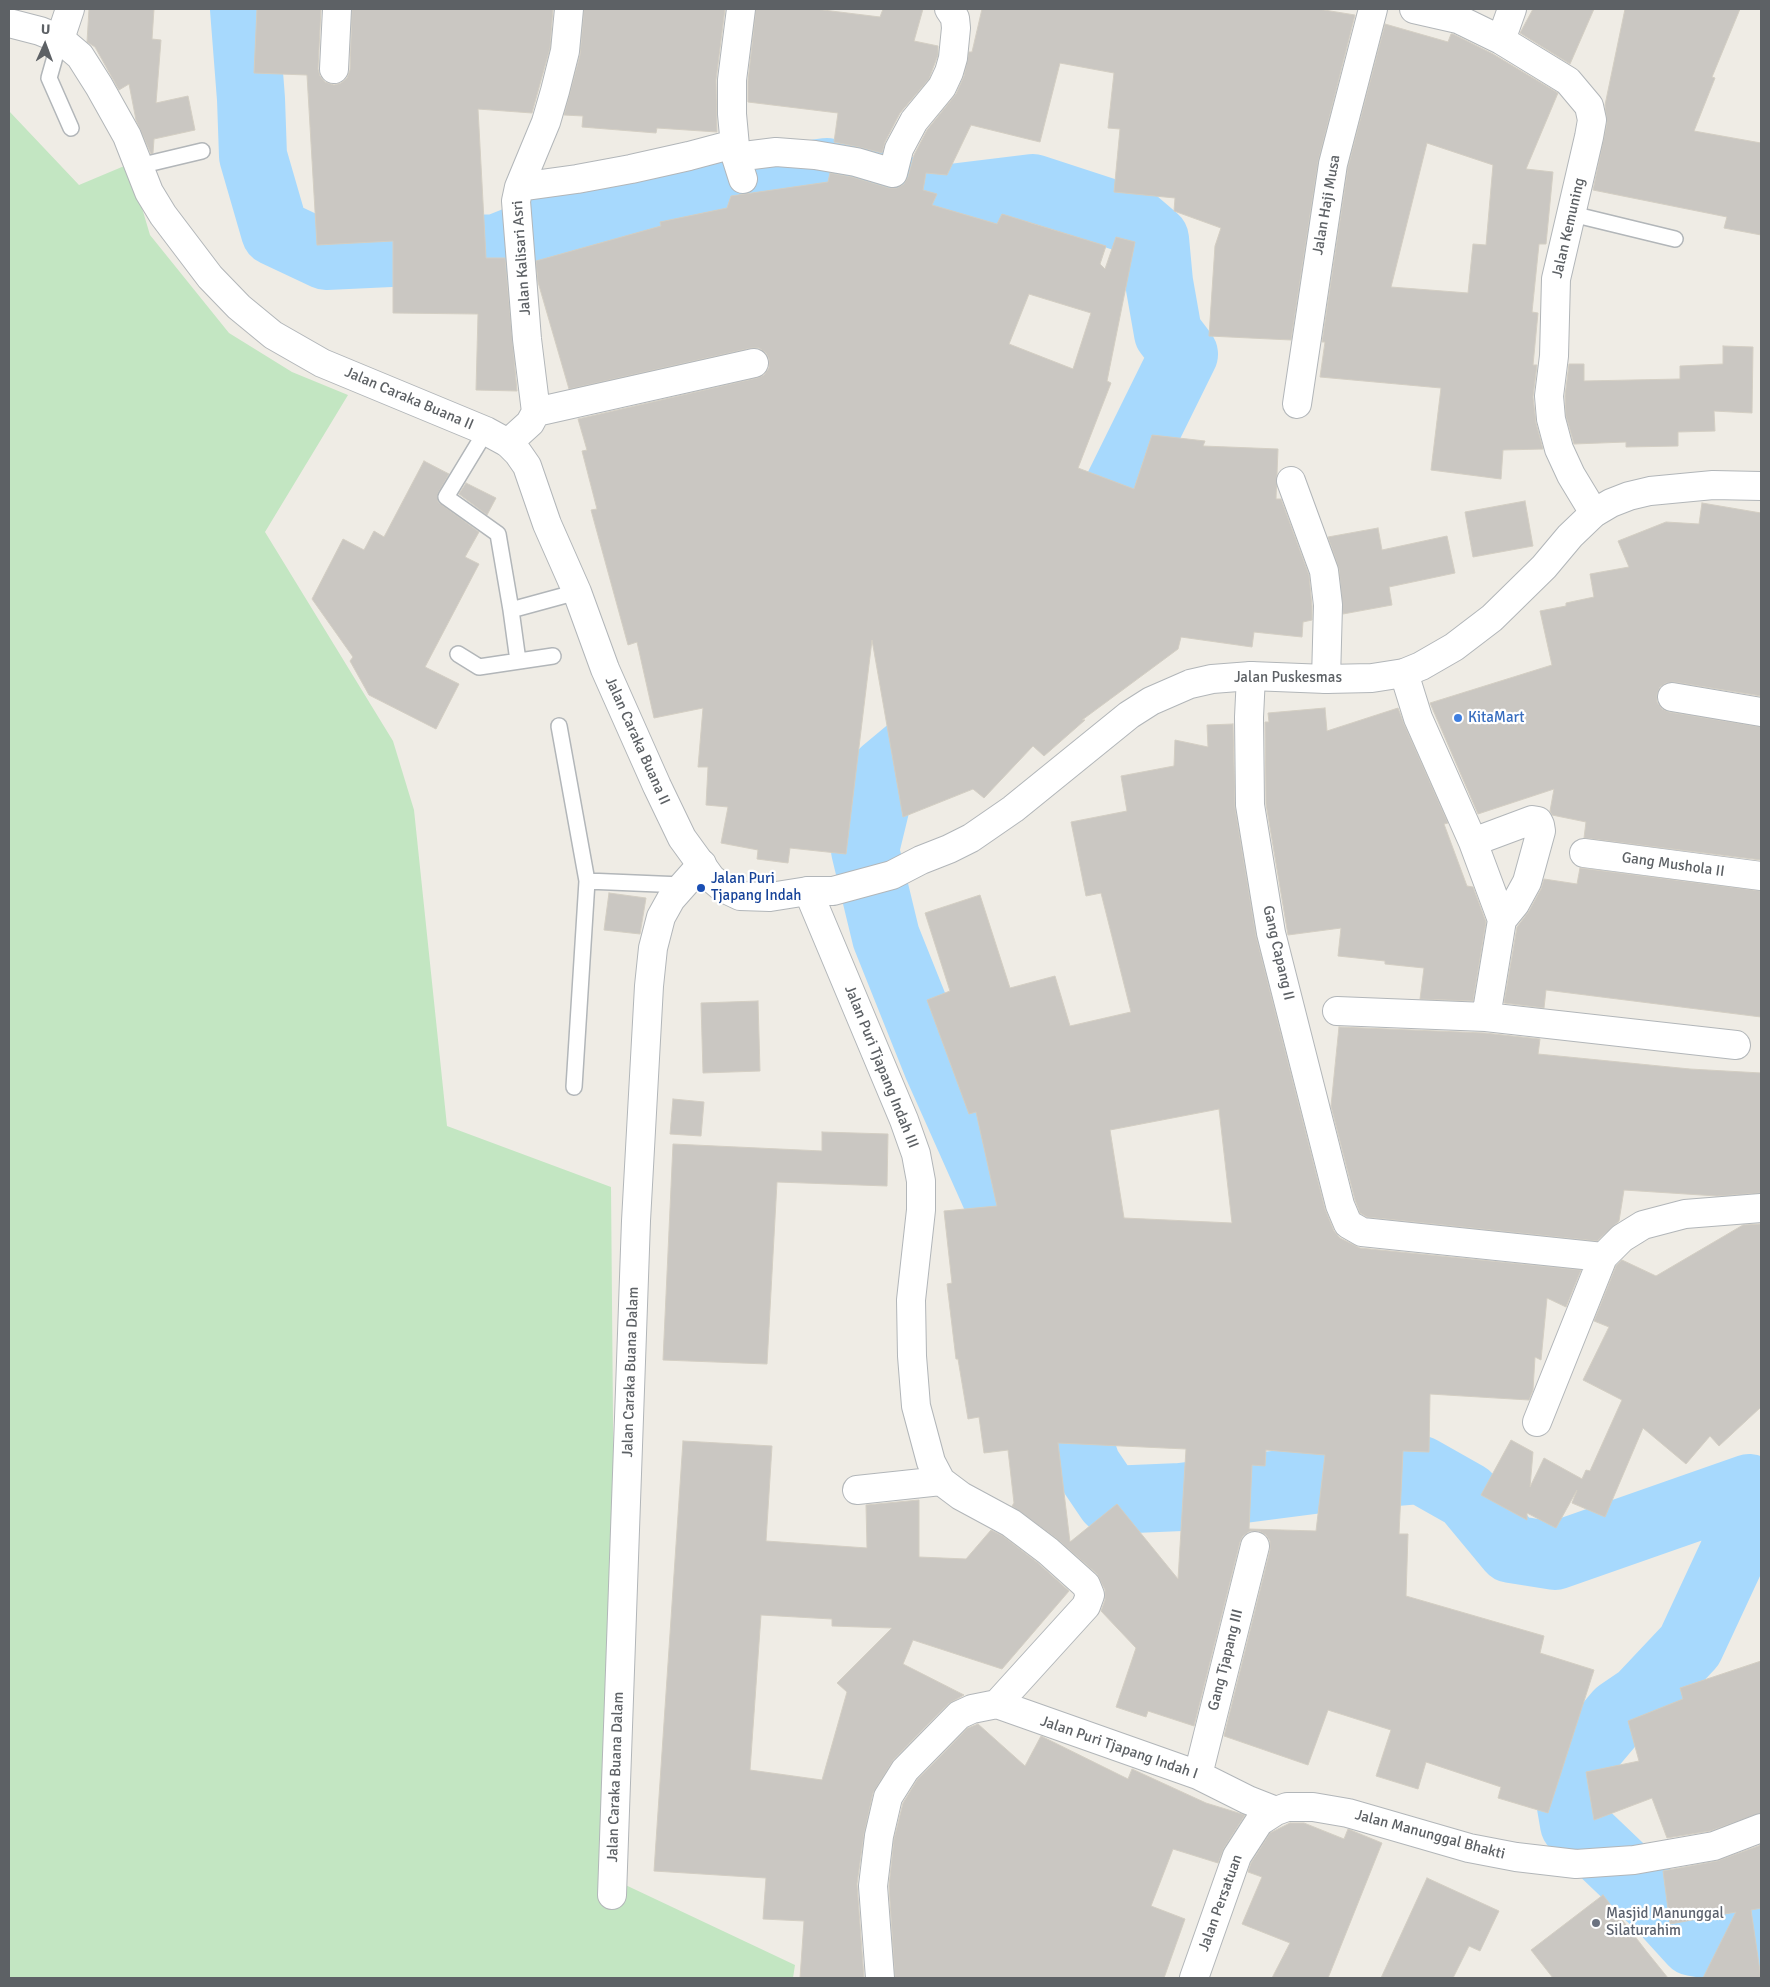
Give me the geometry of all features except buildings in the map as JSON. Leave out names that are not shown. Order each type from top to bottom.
[{"type":"street","points":[[60,39],[70,9]]},
{"type":"street","points":[[334,69],[337,9]]},
{"type":"street","name":"Jalan Kalisari Asri","points":[[536,412],[527,339],[518,194],[546,122],[555,91],[564,51],[569,9]]},
{"type":"street","points":[[737,160],[732,114],[732,80],[741,9]]},
{"type":"street","points":[[518,194],[577,179],[689,156],[737,160],[776,152],[815,155],[856,162],[893,174],[899,150],[909,129],[918,115],[942,88],[949,72],[953,58],[956,28],[955,18],[949,9]]},
{"type":"street","name":"Jalan Haji Musa","points":[[1297,404],[1332,164],[1373,9]]},
{"type":"street","name":"Jalan Kemuning","points":[[1414,9],[1458,19],[1501,40],[1568,81],[1589,106],[1592,120],[1589,137],[1556,279],[1554,356],[1549,396],[1558,449],[1594,514]]},
{"type":"street","points":[[1501,40],[1512,9]]},
{"type":"street","name":"Jalan Caraka Buana II","points":[[9,23],[40,31],[60,39],[80,56],[100,86],[127,136],[149,192],[163,215],[184,245],[239,308],[273,335],[322,363],[497,437],[527,466],[547,524],[577,592],[605,669],[656,786],[682,838],[702,864]]},
{"type":"street","points":[[497,437],[530,423],[536,412],[754,363]]},
{"type":"street","points":[[1291,481],[1324,571],[1328,605],[1326,679]]},
{"type":"street","name":"Jalan Puskesmas","points":[[702,864],[711,878],[723,888],[740,896],[770,897],[821,891],[892,875],[921,860],[949,849],[993,824],[1035,792],[1102,735],[1151,701],[1190,684],[1212,679],[1251,676],[1326,679],[1372,678],[1404,673],[1422,666],[1454,647],[1492,618],[1544,567],[1570,536],[1594,514],[1611,504],[1629,496],[1650,491],[1713,485],[1761,486]]},
{"type":"street","points":[[1404,673],[1418,718],[1473,842],[1502,920]]},
{"type":"street","name":"Gang Capang II","points":[[1251,676],[1249,717],[1250,805],[1271,933],[1340,1205],[1348,1224],[1362,1232],[1603,1257]]},
{"type":"street","points":[[1672,697],[1761,712]]},
{"type":"street","points":[[1473,842],[1532,820],[1538,821],[1540,825],[1541,832],[1527,882],[1515,904],[1502,920],[1486,1017]]},
{"type":"street","name":"Gang Mushola II","points":[[1584,853],[1761,876]]},
{"type":"street","name":"Jalan Caraka Buana Dalam","points":[[612,1895],[636,1221],[649,986],[653,948],[661,917],[671,899],[702,864]]},
{"type":"street","name":"Jalan Puri Tjapang Indah III","points":[[821,891],[916,1154],[921,1181],[921,1210],[911,1300],[914,1381],[916,1406],[931,1462],[941,1481],[961,1496],[1010,1523],[1048,1551],[1086,1585],[1090,1595],[1086,1606],[997,1704]]},
{"type":"street","points":[[1337,1011],[1486,1017],[1736,1045]]},
{"type":"street","points":[[1537,1422],[1603,1257],[1622,1238],[1644,1225],[1685,1214],[1761,1208]]},
{"type":"street","points":[[857,1490],[941,1481]]},
{"type":"street","name":"Gang Tjapang III","points":[[1198,1775],[1255,1546]]},
{"type":"street","points":[[880,1978],[873,1886],[879,1836],[888,1797],[905,1770],[959,1715],[979,1707],[997,1704]]},
{"type":"street","name":"Jalan Puri Tjapang Indah I","points":[[997,1704],[1198,1775],[1248,1800],[1276,1811]]},
{"type":"street","name":"Jalan Manunggal Bhakti","points":[[1276,1811],[1287,1807],[1301,1806],[1340,1811],[1469,1848],[1516,1857],[1576,1864],[1634,1860],[1714,1846],[1761,1828]]},
{"type":"street","name":"Jalan Persatuan","points":[[1194,1978],[1237,1856],[1259,1822],[1276,1811]]},
{"type":"lane","points":[[60,39],[49,78],[71,128]]},
{"type":"lane","points":[[139,166],[202,151]]},
{"type":"lane","points":[[1572,214],[1675,239]]},
{"type":"lane","points":[[497,437],[446,497],[498,534],[518,661]]},
{"type":"lane","points":[[511,610],[577,592]]},
{"type":"lane","points":[[458,654],[480,667],[553,656]]},
{"type":"lane","points":[[559,726],[587,881],[574,1087]]},
{"type":"lane","points":[[587,881],[682,885]]},
{"type":"green space","points":[[9,111],[79,185],[129,164],[150,235],[229,333],[292,372],[348,395],[265,532],[393,741],[414,810],[447,1126],[611,1187],[617,1881],[795,1965],[793,1978],[9,1978]]},
{"type":"waterway","points":[[244,9],[253,156],[275,232],[326,256],[497,248],[567,220],[761,181],[827,172],[943,199],[1033,188],[1134,221],[1155,239],[1159,282],[1168,333],[1184,354],[1079,567]]},
{"type":"waterway","points":[[973,718],[969,722],[914,747],[884,772],[865,850],[886,937],[938,1067],[1000,1206],[1087,1466],[1110,1500],[1181,1497],[1328,1478],[1421,1470],[1467,1496],[1511,1549],[1555,1556],[1749,1488],[1737,1545],[1690,1646],[1641,1698],[1619,1713],[1581,1758],[1568,1789],[1574,1824],[1662,1908],[1693,1942],[1722,1947],[1761,1937]]},
{"type":"place","name":"KitaMart","points":[[1458,718]]},
{"type":"place","name":"Jalan Puri Tjapang Indah","points":[[701,888]]},
{"type":"place","name":"Masjid Manunggal Silaturahim","points":[[1596,1923]]}]
